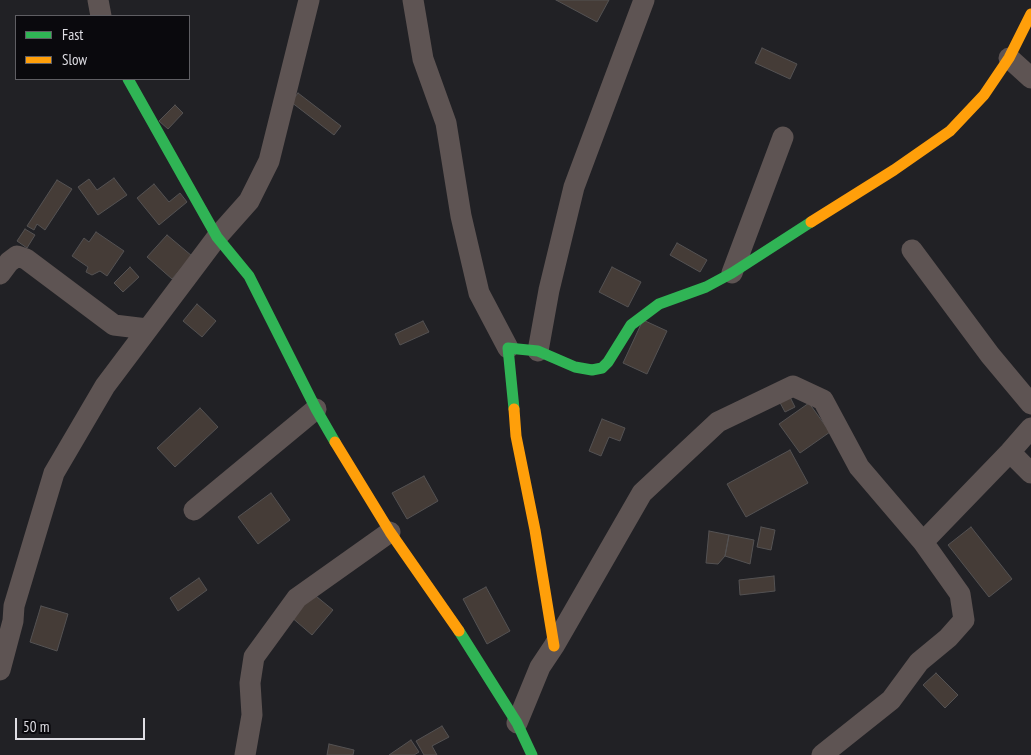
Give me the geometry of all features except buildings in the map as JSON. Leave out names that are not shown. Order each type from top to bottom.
[{"type":"street","points":[[98,0],[101,15]]},
{"type":"street","points":[[0,670],[14,621],[7,603],[54,472],[105,386],[217,237],[250,201],[269,161],[310,0]]},
{"type":"street","points":[[413,0],[423,59],[446,123],[461,216],[479,293],[508,348],[516,436],[554,646]]},
{"type":"street","points":[[538,351],[549,290],[574,187],[644,0]]},
{"type":"street","points":[[508,348],[538,351],[575,368],[592,370],[602,368],[608,362],[631,325],[659,304],[706,287],[732,273],[894,170],[950,131],[984,95],[1010,58],[1031,14]]},
{"type":"street","points":[[1010,58],[1031,78]]},
{"type":"street","points":[[128,80],[217,237],[249,276],[316,410],[353,474],[390,532],[472,648],[517,723],[532,755]]},
{"type":"street","points":[[732,273],[783,137]]},
{"type":"street","points":[[912,250],[990,355],[1031,404]]},
{"type":"street","points":[[0,274],[9,262],[17,256],[26,258],[114,325],[147,329]]},
{"type":"street","points":[[517,723],[540,667],[642,493],[718,422],[792,386],[823,400],[859,468],[923,542],[960,594],[964,620],[948,638],[919,662],[891,700],[822,755]]},
{"type":"street","points":[[194,510],[316,410]]},
{"type":"street","points":[[923,542],[1031,428]]},
{"type":"street","points":[[1010,452],[1031,473]]},
{"type":"street","points":[[245,755],[252,715],[250,683],[254,657],[298,598],[390,532]]},
{"type":"traffic: fast","points":[[129,80],[217,237],[249,276],[316,409],[335,442]]},
{"type":"traffic: fast","points":[[514,409],[508,348],[538,351],[575,367],[592,370],[602,368],[608,362],[631,325],[659,304],[706,287],[732,273],[811,222]]},
{"type":"traffic: fast","points":[[459,631],[517,723],[532,755]]},
{"type":"traffic: slow","points":[[811,222],[894,170],[950,131],[984,95],[1009,58],[1031,14]]},
{"type":"traffic: slow","points":[[514,409],[516,436],[535,530],[554,646]]},
{"type":"traffic: slow","points":[[335,442],[390,532],[459,631]]}]
